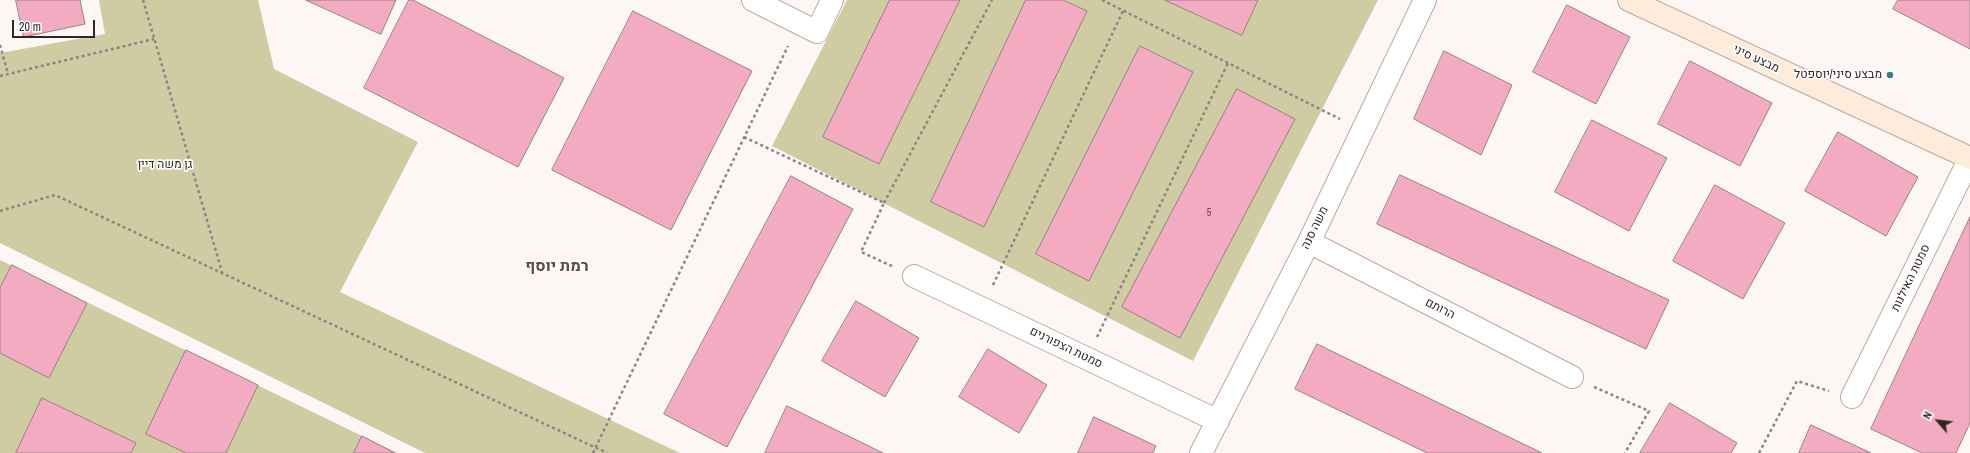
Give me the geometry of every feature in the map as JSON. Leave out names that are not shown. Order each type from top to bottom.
[{"type":"street","points":[[754,0],[817,32],[832,0]]},
{"type":"street","name":"משה סנה","points":[[1201,453],[1308,242],[1425,0]]},
{"type":"street","name":"מבצע סיני","points":[[1629,0],[1970,158]]},
{"type":"street","name":"סמטת האילנות","points":[[1852,397],[1970,158]]},
{"type":"street","name":"הרותם","points":[[1308,242],[1572,377]]},
{"type":"street","name":"סמטת הצפורנים","points":[[914,276],[1218,421]]},
{"type":"path","points":[[143,0],[222,273]]},
{"type":"path","points":[[914,276],[861,252],[884,203],[992,0]]},
{"type":"path","points":[[1102,0],[1362,130]]},
{"type":"path","points":[[982,308],[1124,11]]},
{"type":"path","points":[[593,453],[799,23]]},
{"type":"path","points":[[0,76],[154,39]]},
{"type":"path","points":[[0,45],[8,74]]},
{"type":"path","points":[[1086,358],[1228,63]]},
{"type":"path","points":[[744,137],[884,203]]},
{"type":"path","points":[[0,211],[55,195],[607,453]]},
{"type":"path","points":[[1572,377],[1648,411],[1625,453]]},
{"type":"path","points":[[1759,453],[1797,381],[1852,397]]},
{"type":"green space","name":"גן משה דיין","points":[[99,0],[258,0],[274,69],[418,142],[340,292],[680,453],[425,453],[0,243],[0,53],[105,34]]},
{"type":"green space","points":[[847,0],[1378,0],[1193,361],[772,146]]},
{"type":"green space","points":[[0,260],[397,453],[0,453]]},
{"type":"building","points":[[16,0],[80,0],[85,24],[24,37]]},
{"type":"building","points":[[306,0],[396,0],[381,34]]},
{"type":"building","points":[[409,0],[413,0],[564,78],[518,167],[364,88]]},
{"type":"building","points":[[890,0],[960,0],[879,164],[823,137]]},
{"type":"building","points":[[1026,0],[1063,0],[1087,11],[984,227],[931,202]]},
{"type":"building","points":[[1165,0],[1258,0],[1242,35]]},
{"type":"building","points":[[1898,0],[1970,0],[1970,49],[1893,9]]},
{"type":"building","points":[[1567,5],[1630,37],[1596,104],[1533,72]]},
{"type":"building","points":[[633,11],[752,71],[671,230],[552,170]]},
{"type":"building","points":[[1140,46],[1193,72],[1089,281],[1036,254]]},
{"type":"building","points":[[1444,51],[1512,85],[1481,155],[1414,119]]},
{"type":"building","points":[[1690,61],[1772,103],[1740,166],[1658,124]]},
{"type":"building","points":[[1237,89],[1295,119],[1180,338],[1122,307]]},
{"type":"building","points":[[1592,120],[1667,158],[1629,231],[1555,192]]},
{"type":"building","points":[[1838,132],[1918,177],[1886,236],[1805,191]]},
{"type":"building","points":[[1400,175],[1669,300],[1646,349],[1377,224]]},
{"type":"building","points":[[791,176],[853,209],[727,447],[664,414]]},
{"type":"building","points":[[1715,185],[1785,223],[1743,299],[1673,261]]},
{"type":"building","points":[[1970,217],[1970,423],[1956,453],[1922,453],[1871,429]]},
{"type":"building","points":[[12,265],[87,303],[49,378],[0,353],[0,288]]},
{"type":"building","points":[[856,301],[919,338],[885,397],[822,361]]},
{"type":"building","points":[[1317,344],[1542,453],[1427,453],[1295,389]]},
{"type":"building","points":[[988,349],[1047,385],[1019,433],[959,397]]},
{"type":"building","points":[[186,350],[258,385],[226,453],[186,453],[146,434]]},
{"type":"building","points":[[42,398],[136,443],[131,453],[16,453]]},
{"type":"building","points":[[1670,403],[1737,443],[1731,453],[1640,453]]},
{"type":"building","points":[[787,406],[883,453],[765,453]]},
{"type":"building","points":[[1094,417],[1156,446],[1153,453],[1078,453]]},
{"type":"building","points":[[1811,425],[1871,453],[1799,453]]},
{"type":"building","points":[[362,436],[395,453],[354,453]]},
{"type":"place","name":"מבצע סיני/יוספטל","points":[[1890,75]]},
{"type":"district","name":"רמת יוסף","points":[[557,267]]}]
